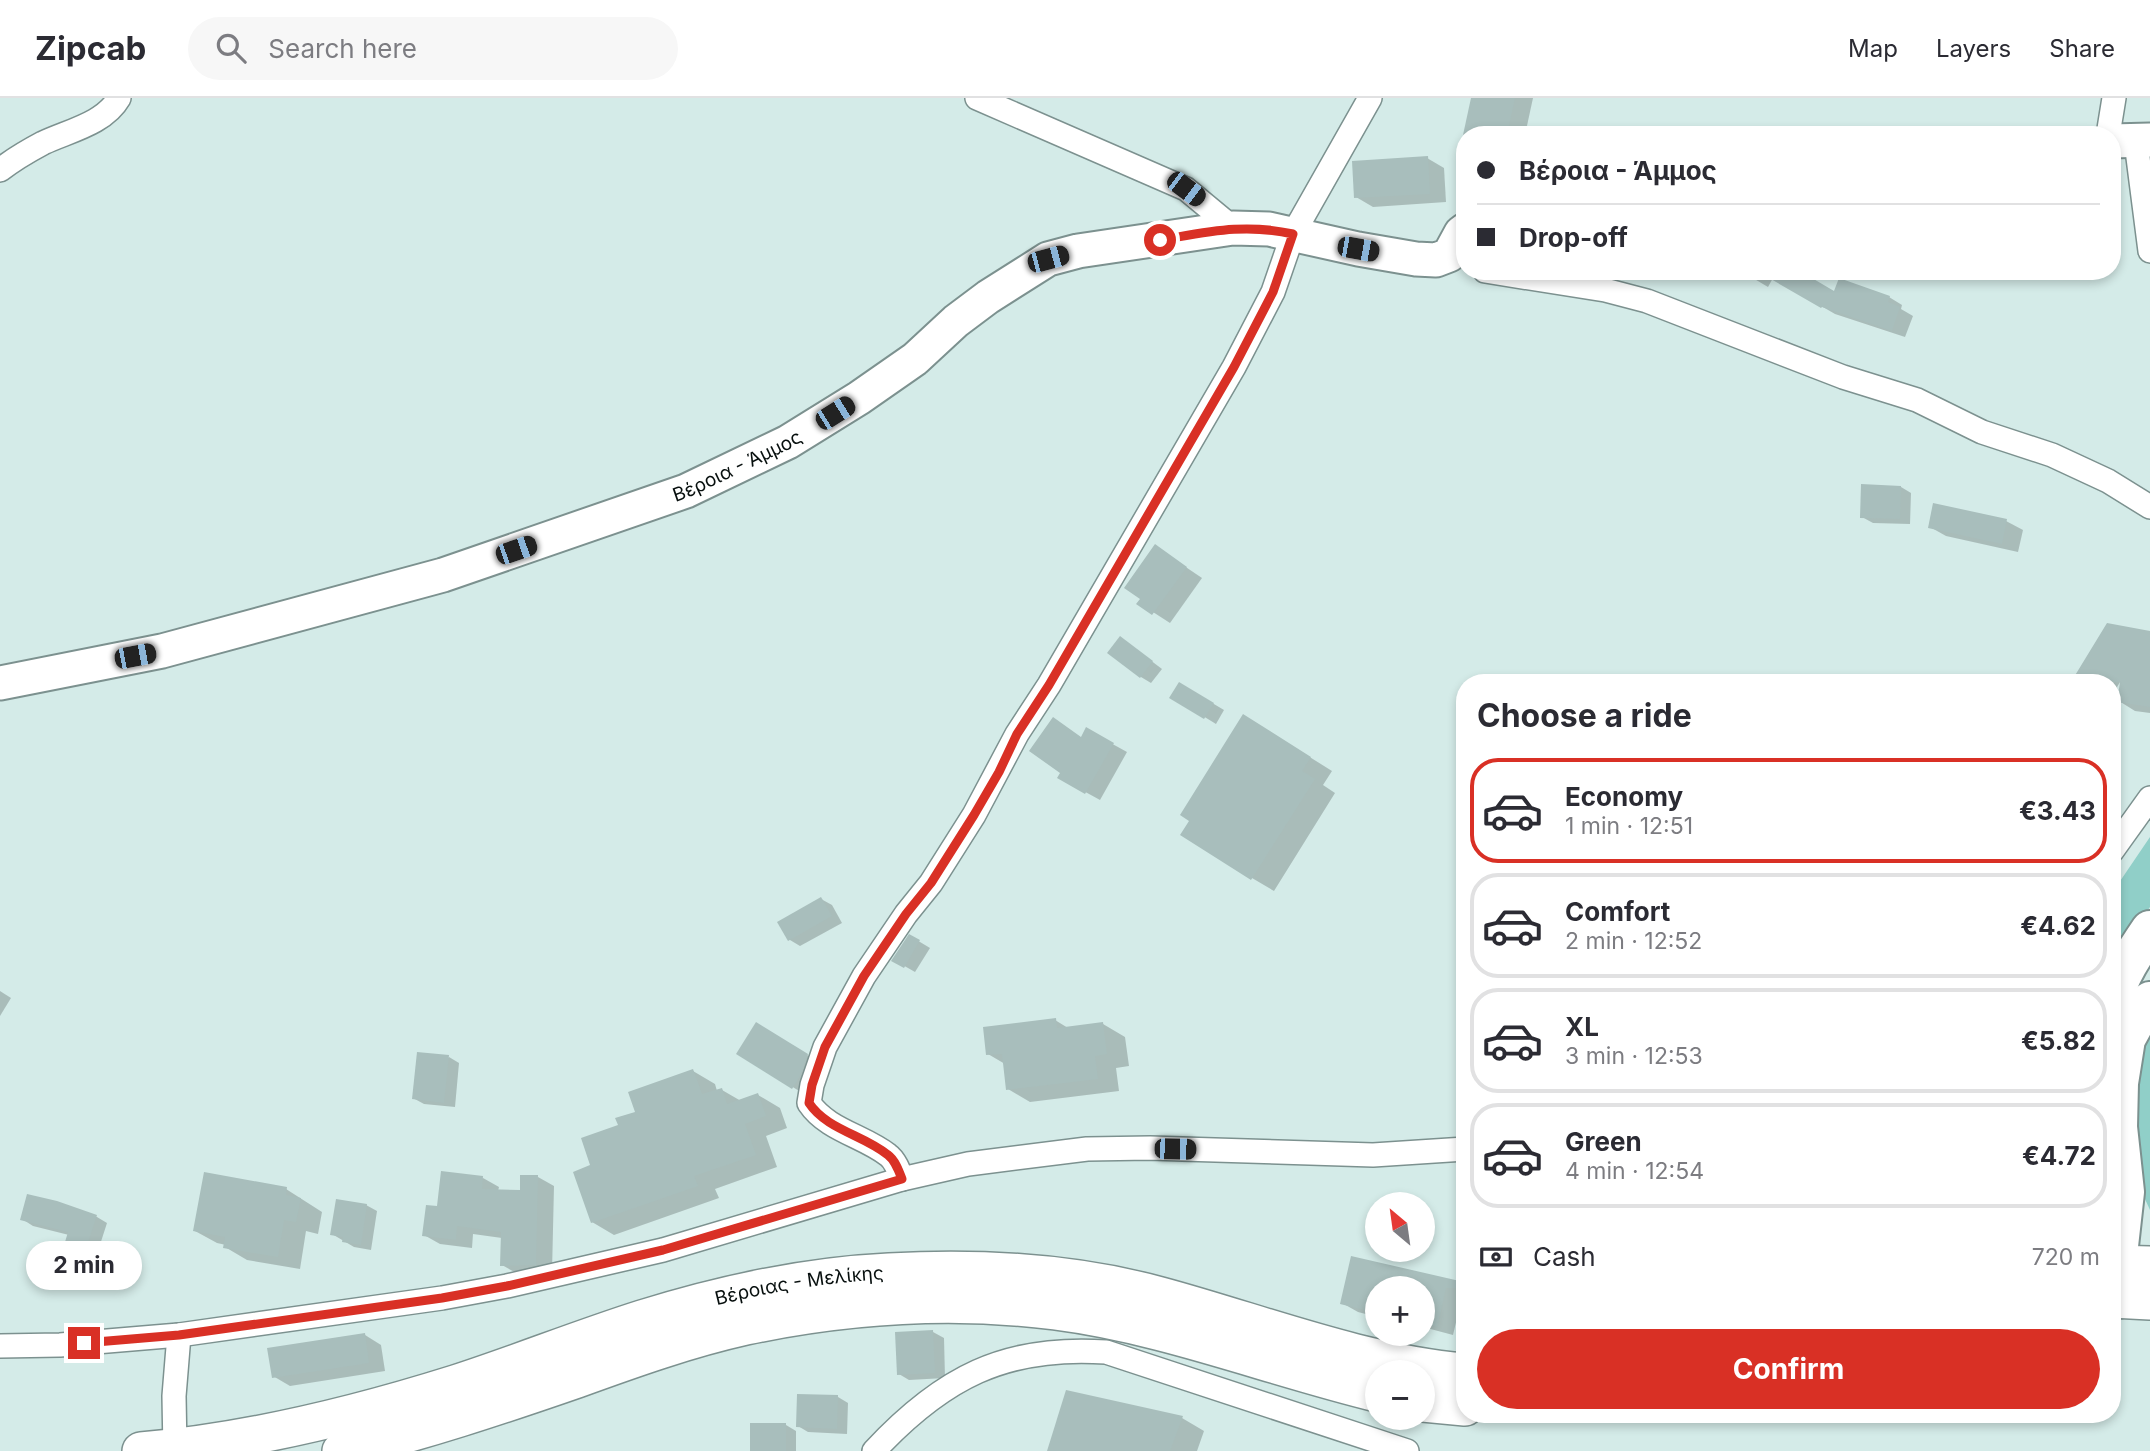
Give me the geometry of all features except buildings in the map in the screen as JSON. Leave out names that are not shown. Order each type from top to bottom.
[{"type":"highway","points":[[2121,980],[2150,930]]},
{"type":"highway","points":[[2121,1070],[2126,1039],[2150,1001]]},
{"type":"highway","points":[[2121,1155],[2125,1192],[2127,1282]]},
{"type":"highway","points":[[2125,1192],[2150,1229]]},
{"type":"main road","name":"Βέροιας - Μελίκης","points":[[163,1450],[277,1430],[400,1400],[641,1320],[714,1299],[824,1278],[890,1272],[952,1270],[1061,1277],[1157,1295],[1345,1350],[1411,1365],[1456,1371]]},
{"type":"main road","name":"Βέροιας - Μελίκης","points":[[341,1451],[471,1415],[653,1352],[732,1330],[842,1310],[951,1305],[1056,1311],[1149,1329],[1365,1390]]},
{"type":"main road","points":[[1435,1404],[1456,1406]]},
{"type":"street","points":[[0,170],[15,158],[94,121],[107,112],[119,98]]},
{"type":"street","points":[[977,98],[1186,189],[1233,228]]},
{"type":"street","points":[[902,1179],[890,1156],[827,1121],[816,1113],[809,1103],[825,1047],[864,976],[906,914],[931,883],[974,815],[1017,734],[1049,685],[1234,367],[1273,292],[1293,234],[1370,98]]},
{"type":"street","points":[[2114,98],[2127,139],[2150,251]]},
{"type":"street","name":"Βέροια - Άμμος","points":[[0,683],[162,651],[443,575],[686,491],[788,442],[859,398],[915,359],[956,321],[988,297],[1048,259],[1078,251],[1233,228],[1269,229],[1416,259],[1436,260],[1456,252]]},
{"type":"street","points":[[1542,280],[1605,290],[1647,301],[1843,377],[1917,401],[1982,432],[2052,455],[2108,481],[2150,507]]},
{"type":"street","points":[[2121,838],[2150,798]]},
{"type":"street","points":[[0,1346],[60,1345],[179,1335],[442,1298],[507,1286],[663,1250],[902,1179],[968,1164],[1087,1149],[1150,1148],[1373,1154],[1456,1149]]},
{"type":"street","points":[[163,1450],[174,1396],[179,1335]]},
{"type":"street","points":[[874,1451],[930,1398],[957,1382],[1002,1361],[1031,1354],[1074,1350],[1106,1352],[1407,1451]]},
{"type":"shaded area","points":[[2150,837],[2150,907],[2121,951],[2121,880]]},
{"type":"shaded area","points":[[2150,1028],[2150,1210],[2139,1186],[2128,1118],[2146,1035]]},
{"type":"route","points":[[84,1343],[179,1335],[442,1298],[507,1286],[663,1250],[902,1179],[890,1156],[827,1121],[816,1113],[809,1103],[825,1047],[864,976],[906,914],[931,883],[974,815],[1017,734],[1049,685],[1234,367],[1273,292],[1293,234],[1269,229],[1233,228],[1160,240]]}]
